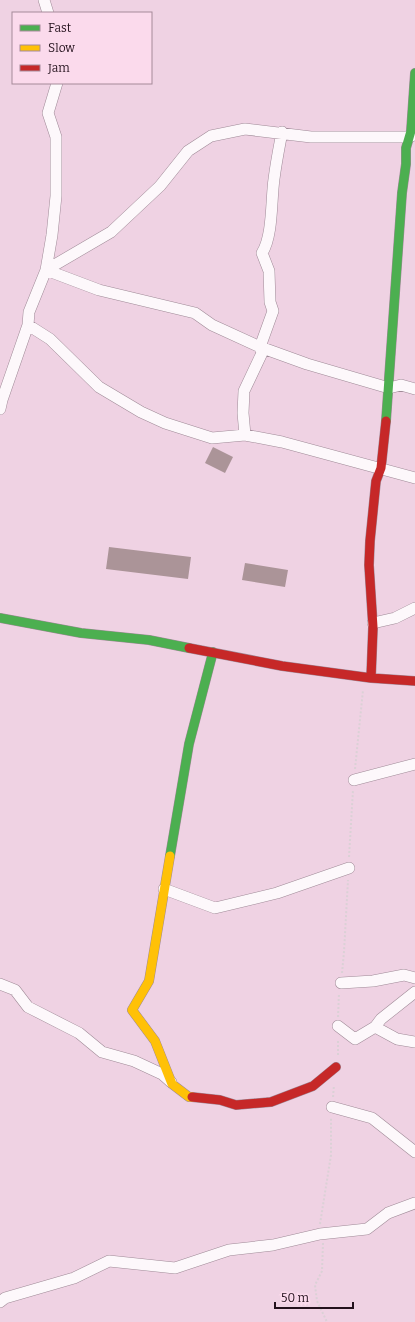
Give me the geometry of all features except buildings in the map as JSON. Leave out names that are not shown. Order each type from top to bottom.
[{"type":"street","points":[[44,0],[48,12]]},
{"type":"street","points":[[367,678],[373,623],[369,564],[370,541],[376,481],[381,468],[389,388],[402,201],[411,166],[406,148],[412,136],[411,131],[415,73]]},
{"type":"street","points":[[0,409],[28,325],[29,312],[46,270],[52,235],[56,196],[56,137],[48,113],[57,84]]},
{"type":"street","points":[[46,270],[111,232],[160,186],[188,151],[210,136],[245,129],[282,132],[311,137],[412,136]]},
{"type":"street","points":[[245,435],[243,413],[244,391],[262,353],[260,347],[272,311],[270,302],[269,271],[262,253],[266,246],[268,236],[274,179],[282,132]]},
{"type":"street","points":[[46,270],[99,290],[194,313],[212,325],[260,347],[307,364],[389,388],[401,384],[415,389]]},
{"type":"street","points":[[28,325],[50,339],[99,387],[141,412],[165,423],[212,438],[245,435],[282,442],[415,478]]},
{"type":"street","points":[[373,623],[395,618],[415,608]]},
{"type":"street","points":[[0,618],[81,633],[149,640],[282,666],[367,678],[415,681]]},
{"type":"street","points":[[172,1083],[155,1041],[132,1010],[149,981],[189,744],[213,652]]},
{"type":"street","points":[[354,780],[415,764]]},
{"type":"street","points":[[164,889],[215,908],[277,893],[349,868]]},
{"type":"street","points":[[341,983],[373,981],[404,975],[415,978]]},
{"type":"street","points":[[0,984],[15,990],[28,1007],[79,1033],[102,1052],[134,1061],[162,1074],[189,1097],[220,1100],[236,1105],[271,1102],[313,1086],[336,1067]]},
{"type":"street","points":[[338,1026],[355,1039],[375,1027],[381,1019],[415,992]]},
{"type":"street","points":[[375,1027],[397,1038],[415,1042]]},
{"type":"street","points":[[332,1107],[372,1118],[415,1152]]},
{"type":"street","points":[[0,1302],[5,1298],[74,1278],[109,1261],[175,1268],[229,1250],[273,1245],[320,1234],[367,1229],[388,1213],[415,1203]]},
{"type":"path","points":[[327,1322],[317,1301],[315,1285],[322,1271],[323,1245],[319,1230],[331,1155],[332,1107],[338,1052],[338,1002],[344,952],[354,780],[367,678]]},
{"type":"traffic: fast","points":[[386,421],[402,193],[406,164],[406,148],[411,131],[415,73]]},
{"type":"traffic: fast","points":[[0,618],[81,633],[149,640],[189,648]]},
{"type":"traffic: fast","points":[[170,856],[189,744],[213,652]]},
{"type":"traffic: slow","points":[[170,856],[149,981],[132,1010],[155,1041],[172,1084],[189,1097],[192,1097]]},
{"type":"traffic: jam","points":[[371,678],[373,627],[369,565],[370,541],[376,481],[381,468],[386,421]]},
{"type":"traffic: jam","points":[[189,648],[282,666],[371,678],[415,681]]},
{"type":"traffic: jam","points":[[192,1097],[220,1100],[236,1105],[271,1102],[313,1086],[336,1067]]}]
